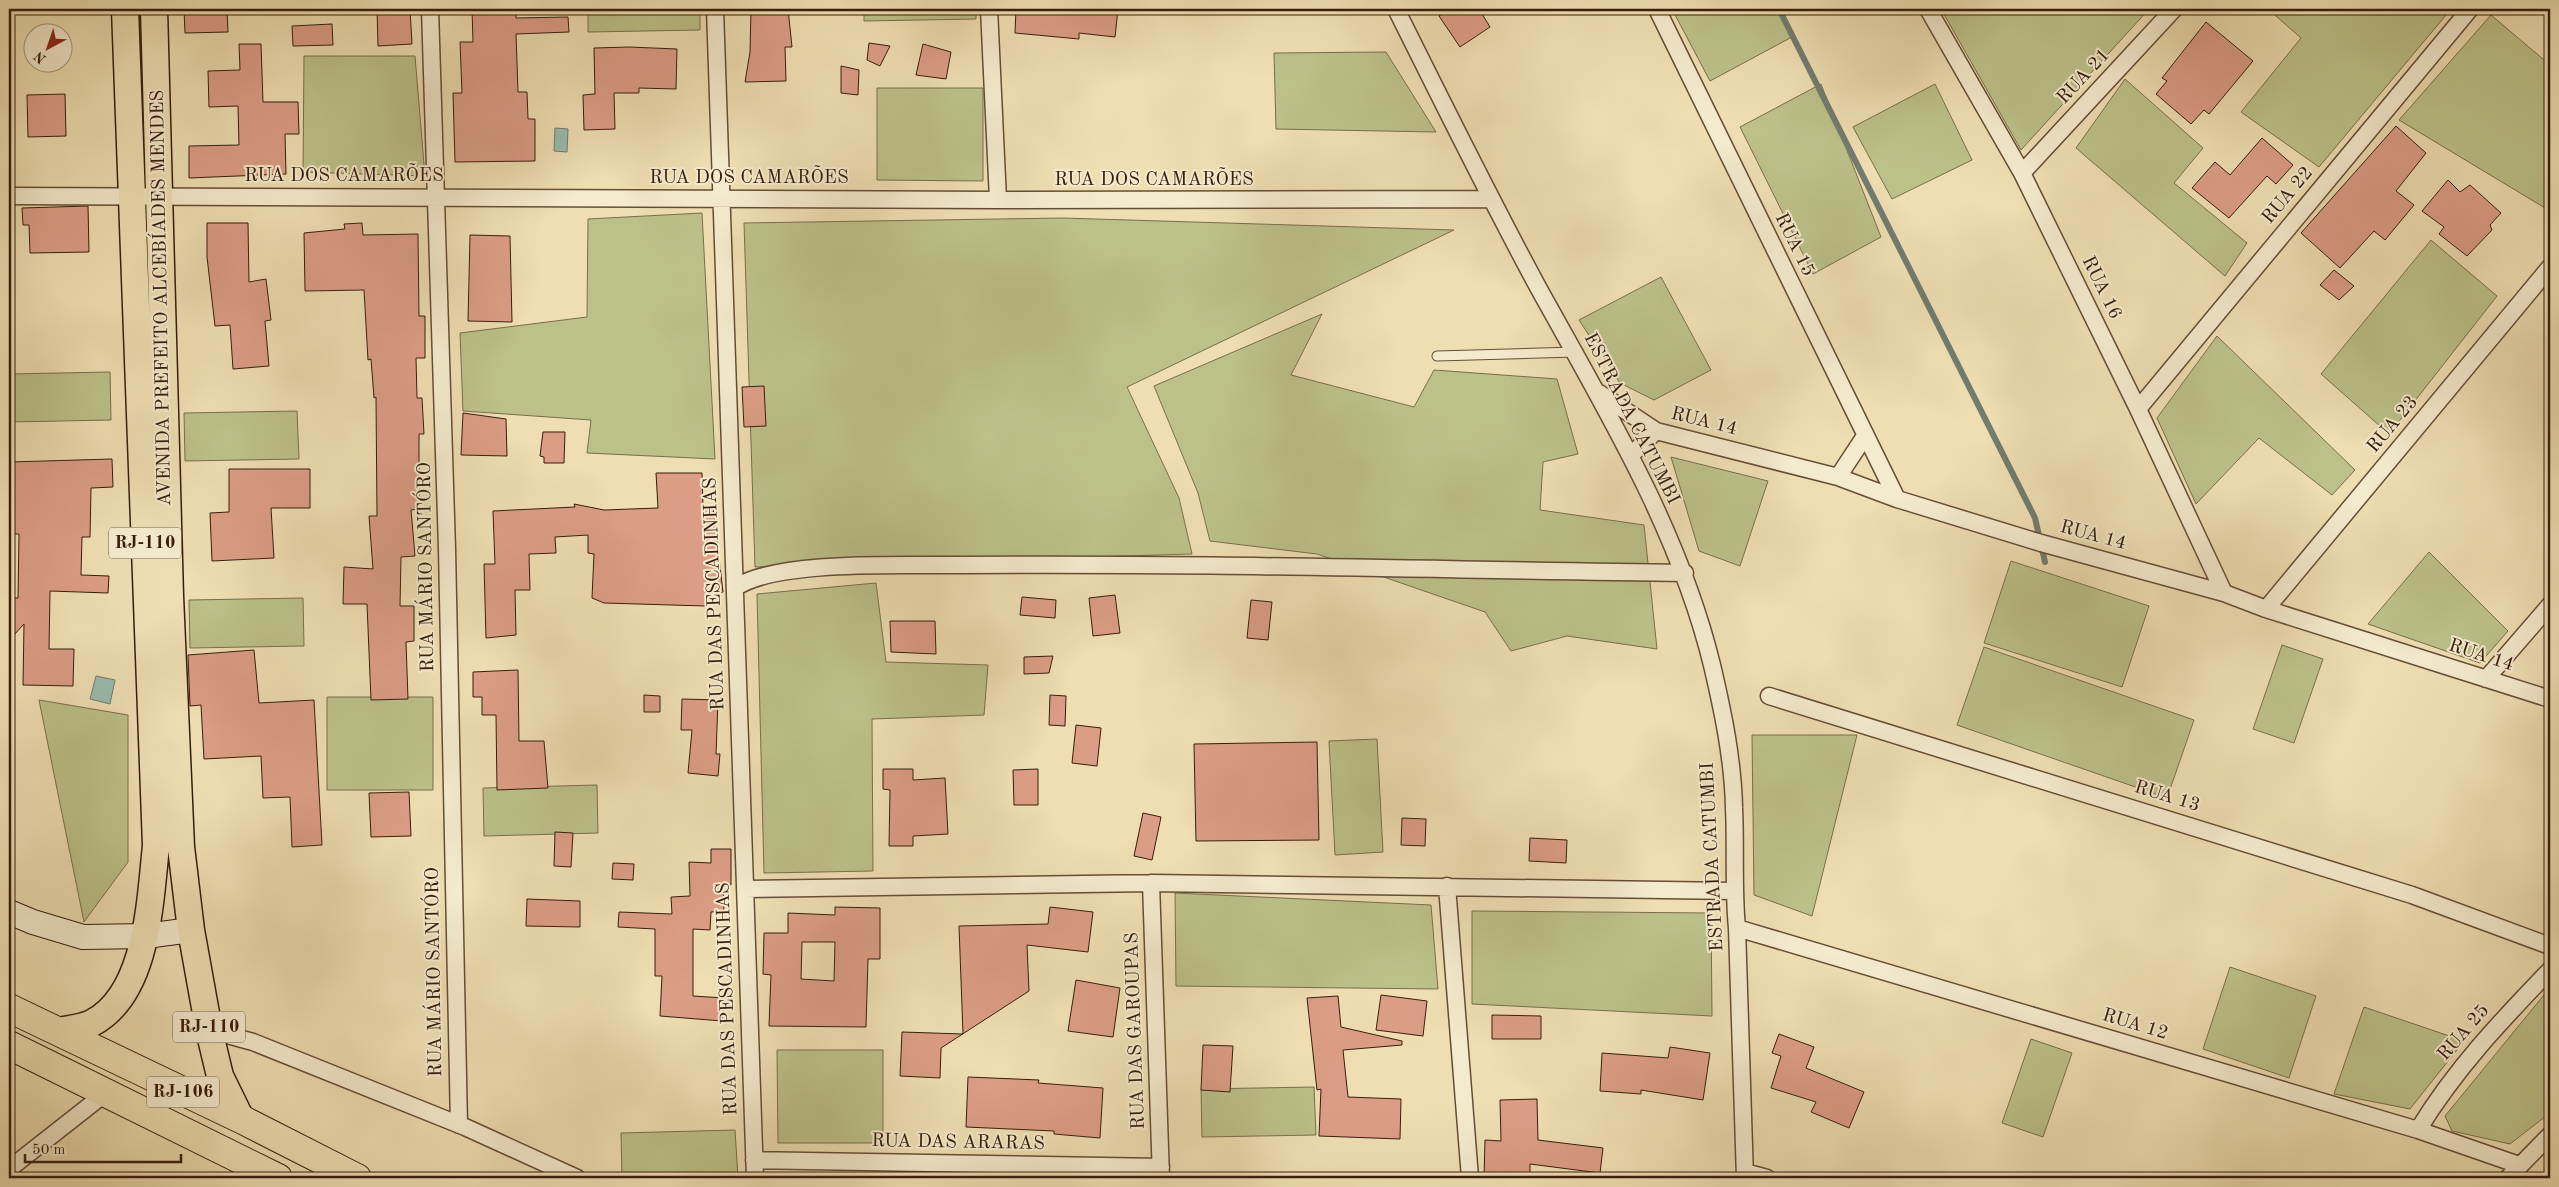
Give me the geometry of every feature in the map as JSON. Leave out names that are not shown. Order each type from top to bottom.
[{"type":"highway","name":"RJ-106","points":[[9,1008],[240,1119],[357,1178]]},
{"type":"highway","name":"RJ-106","points":[[9,1045],[278,1178]]},
{"type":"main road","name":"AVENIDA PREFEITO ALCEBÍADES MENDES","points":[[125,9],[131,195],[166,792],[180,847],[191,930],[209,1030],[220,1076],[240,1119]]},
{"type":"main road","name":"AVENIDA PREFEITO ALCEBÍADES MENDES","points":[[58,1031],[91,1024],[116,1004],[126,986],[146,936],[156,846],[166,792],[170,596],[161,195],[154,9]]},
{"type":"main road","points":[[9,912],[33,922],[83,937],[146,936],[191,930]]},
{"type":"street","name":"RUA MÁRIO SANTÓRO","points":[[430,9],[447,559],[458,1125]]},
{"type":"street","name":"RUA DAS PESCADINHAS","points":[[714,9],[755,1178]]},
{"type":"street","points":[[989,9],[998,200]]},
{"type":"street","name":"ESTRADA CATUMBI","points":[[1396,9],[1490,198],[1631,455],[1685,573],[1711,662],[1730,762],[1734,807],[1734,891],[1737,928],[1745,1175]]},
{"type":"street","name":"RUA 15","points":[[1656,9],[1896,499]]},
{"type":"street","name":"RUA 16","points":[[1928,9],[2022,173],[2138,409],[2224,593]]},
{"type":"street","name":"RUA 21","points":[[2022,173],[2174,9]]},
{"type":"street","name":"RUA 22","points":[[2138,409],[2470,9]]},
{"type":"street","name":"RUA DOS CAMARÕES","points":[[9,196],[721,197],[998,200],[1490,198]]},
{"type":"street","name":"RUA 23","points":[[2266,609],[2550,267]]},
{"type":"street","points":[[1595,390],[1656,431]]},
{"type":"street","name":"RUA 14","points":[[1631,455],[1656,431],[1838,478],[1896,499],[2041,543],[2224,593],[2266,609],[2550,699]]},
{"type":"street","points":[[1838,478],[1865,436]]},
{"type":"street","points":[[734,588],[744,582],[796,570],[844,567],[1078,564],[1685,573]]},
{"type":"street","points":[[2486,679],[2550,605]]},
{"type":"street","name":"RUA 13","points":[[1769,696],[2412,895],[2550,946]]},
{"type":"street","points":[[744,889],[1151,883],[1734,891]]},
{"type":"street","name":"RUA DAS GAROUPAS","points":[[1151,883],[1161,1172]]},
{"type":"street","points":[[1447,886],[1470,1178]]},
{"type":"street","name":"RUA 12","points":[[1737,928],[2418,1130],[2519,1166]]},
{"type":"street","name":"RUA 25","points":[[2418,1130],[2443,1089],[2484,1038],[2550,970]]},
{"type":"street","points":[[209,1030],[252,1042],[458,1125],[577,1178]]},
{"type":"street","points":[[9,1169],[106,1092]]},
{"type":"street","points":[[2508,1178],[2550,1134]]},
{"type":"street","name":"RUA DAS ARARAS","points":[[754,1160],[1161,1172]]},
{"type":"street","points":[[1745,1175],[1767,1178]]},
{"type":"lane","points":[[1437,356],[1574,352]]},
{"type":"green space","points":[[588,9],[700,9],[700,30],[588,32]]},
{"type":"green space","points":[[864,9],[976,9],[976,19],[864,21]]},
{"type":"green space","points":[[1672,9],[1777,9],[1792,37],[1710,81]]},
{"type":"green space","points":[[1941,9],[2149,9],[2021,150]]},
{"type":"green space","points":[[2268,9],[2451,9],[2319,167],[2241,112],[2301,38]]},
{"type":"green space","points":[[2491,15],[2550,65],[2550,211],[2399,120]]},
{"type":"green space","points":[[1386,52],[1436,132],[1276,129],[1274,53]]},
{"type":"green space","points":[[304,56],[415,56],[425,176],[303,172]]},
{"type":"green space","points":[[2125,79],[2203,148],[2174,183],[2247,243],[2225,276],[2076,148]]},
{"type":"green space","points":[[1821,84],[1881,237],[1813,274],[1740,127]]},
{"type":"green space","points":[[1935,84],[1972,160],[1892,199],[1853,127]]},
{"type":"green space","points":[[877,88],[983,88],[983,181],[877,180]]},
{"type":"green space","points":[[702,213],[715,459],[587,453],[591,420],[463,411],[460,333],[587,317],[588,219]]},
{"type":"green space","points":[[1063,218],[1454,230],[1127,387],[1179,498],[1192,554],[755,567],[744,223]]},
{"type":"green space","points":[[2431,240],[2497,296],[2389,434],[2321,374]]},
{"type":"green space","points":[[1661,277],[1711,370],[1654,400],[1620,383],[1579,320]]},
{"type":"green space","points":[[1322,314],[1291,375],[1414,407],[1434,370],[1557,379],[1578,454],[1543,462],[1540,510],[1644,525],[1657,649],[1567,636],[1511,651],[1485,612],[1317,554],[1210,541],[1198,493],[1154,386]]},
{"type":"green space","points":[[2217,336],[2355,470],[2332,495],[2259,438],[2196,504],[2157,418]]},
{"type":"green space","points":[[110,372],[111,420],[9,422],[9,374]]},
{"type":"green space","points":[[297,411],[299,459],[185,461],[184,413]]},
{"type":"green space","points":[[1671,457],[1768,481],[1740,566],[1699,551]]},
{"type":"green space","points":[[2429,552],[2508,631],[2480,663],[2368,624]]},
{"type":"green space","points":[[2011,561],[2149,606],[2122,687],[1984,643]]},
{"type":"green space","points":[[876,583],[886,662],[988,665],[984,715],[872,719],[873,871],[764,873],[757,594]]},
{"type":"green space","points":[[303,598],[304,646],[190,648],[189,600]]},
{"type":"green space","points":[[2282,645],[2323,659],[2294,743],[2253,729]]},
{"type":"green space","points":[[1984,647],[2194,720],[2167,798],[1957,725]]},
{"type":"green space","points":[[327,697],[433,697],[433,790],[327,790]]},
{"type":"green space","points":[[39,700],[128,715],[128,862],[84,922]]},
{"type":"green space","points":[[1752,735],[1857,735],[1812,916],[1754,895]]},
{"type":"green space","points":[[1377,739],[1383,852],[1335,855],[1329,741]]},
{"type":"green space","points":[[597,785],[598,833],[484,836],[483,788]]},
{"type":"green space","points":[[1175,893],[1431,905],[1438,989],[1176,986]]},
{"type":"green space","points":[[1472,911],[1711,913],[1712,1016],[1472,1004]]},
{"type":"green space","points":[[2230,967],[2316,996],[2289,1078],[2203,1049]]},
{"type":"green space","points":[[2548,990],[2550,990],[2550,1113],[2510,1144],[2452,1131],[2445,1116]]},
{"type":"green space","points":[[2364,1007],[2464,1041],[2410,1109],[2334,1094]]},
{"type":"green space","points":[[2031,1039],[2072,1053],[2043,1137],[2002,1123]]},
{"type":"green space","points":[[777,1050],[883,1050],[883,1143],[778,1143]]},
{"type":"green space","points":[[1314,1087],[1316,1135],[1202,1137],[1201,1089]]},
{"type":"green space","points":[[735,1130],[738,1178],[622,1178],[621,1133]]},
{"type":"water","points":[[555,128],[568,129],[567,152],[554,151]]},
{"type":"water","points":[[96,676],[115,680],[110,704],[90,699]]},
{"type":"building","points":[[184,9],[227,9],[228,32],[185,33]]},
{"type":"building","points":[[377,9],[410,9],[412,44],[378,46]]},
{"type":"building","points":[[472,9],[516,9],[516,18],[568,17],[569,32],[516,34],[518,92],[527,92],[528,119],[535,119],[535,161],[455,162],[453,93],[462,93],[460,42],[473,42]]},
{"type":"building","points":[[751,9],[788,9],[792,47],[785,47],[786,81],[745,82],[750,52]]},
{"type":"building","points":[[1016,9],[1118,9],[1115,37],[1079,33],[1079,39],[1015,33]]},
{"type":"building","points":[[1449,9],[1479,9],[1490,27],[1460,47],[1439,16]]},
{"type":"building","points":[[2206,22],[2253,61],[2209,114],[2204,110],[2191,124],[2156,94],[2167,81],[2162,78]]},
{"type":"building","points":[[332,24],[333,45],[293,46],[292,26]]},
{"type":"building","points":[[869,43],[890,46],[880,66],[867,60]]},
{"type":"building","points":[[239,44],[261,44],[263,102],[298,102],[299,134],[285,134],[286,174],[189,178],[189,146],[239,145],[238,106],[209,107],[208,71],[240,70]]},
{"type":"building","points":[[923,44],[951,52],[946,79],[916,75]]},
{"type":"building","points":[[594,48],[677,49],[676,89],[639,88],[639,93],[614,93],[615,129],[584,130],[583,95],[595,94]]},
{"type":"building","points":[[841,66],[859,70],[858,95],[841,93]]},
{"type":"building","points":[[65,94],[66,136],[28,137],[27,95]]},
{"type":"building","points":[[2396,126],[2426,153],[2396,191],[2414,205],[2385,240],[2374,231],[2340,268],[2301,233]]},
{"type":"building","points":[[2262,138],[2293,165],[2276,184],[2267,176],[2229,218],[2192,188],[2215,162],[2230,175]]},
{"type":"building","points":[[2448,180],[2460,192],[2470,185],[2501,213],[2490,225],[2492,230],[2467,256],[2439,234],[2444,227],[2422,211]]},
{"type":"building","points":[[88,206],[89,252],[30,253],[29,225],[23,225],[22,208]]},
{"type":"building","points":[[207,223],[248,223],[249,282],[266,279],[271,320],[265,321],[269,366],[233,369],[230,325],[215,326],[207,257]]},
{"type":"building","points":[[362,223],[363,235],[418,234],[419,316],[425,316],[425,358],[416,358],[417,398],[422,398],[424,434],[419,434],[419,509],[411,510],[415,556],[401,557],[400,606],[414,606],[414,641],[406,642],[408,699],[371,700],[367,604],[343,604],[344,567],[373,569],[369,516],[377,516],[376,397],[374,398],[371,359],[368,360],[364,290],[305,291],[304,233],[345,229],[344,224]]},
{"type":"building","points":[[470,235],[510,236],[512,322],[468,321]]},
{"type":"building","points":[[2334,270],[2354,286],[2339,300],[2320,285]]},
{"type":"building","points":[[764,386],[766,426],[744,427],[742,387]]},
{"type":"building","points":[[463,413],[506,419],[507,456],[461,455]]},
{"type":"building","points":[[543,432],[565,432],[564,463],[544,463],[544,457],[540,456]]},
{"type":"building","points":[[112,459],[113,487],[91,488],[90,537],[82,537],[81,575],[109,576],[108,593],[50,591],[49,649],[74,649],[73,686],[23,685],[24,624],[13,636],[14,598],[18,598],[19,534],[9,534],[9,462]]},
{"type":"building","points":[[229,469],[310,469],[310,508],[271,508],[274,558],[212,561],[210,513],[229,512]]},
{"type":"building","points":[[656,473],[702,473],[703,506],[713,506],[723,592],[708,595],[705,606],[604,603],[592,598],[594,554],[588,553],[588,535],[555,537],[556,553],[529,554],[530,590],[515,590],[516,635],[486,638],[484,564],[495,564],[493,511],[575,507],[574,504],[604,510],[658,508]]},
{"type":"building","points":[[1115,595],[1120,633],[1093,636],[1089,598]]},
{"type":"building","points":[[1022,597],[1056,600],[1055,618],[1020,615]]},
{"type":"building","points":[[1251,600],[1272,602],[1268,640],[1247,638]]},
{"type":"building","points":[[890,621],[935,621],[936,654],[891,652]]},
{"type":"building","points":[[254,650],[259,703],[314,700],[322,845],[292,847],[290,797],[263,798],[261,756],[204,759],[201,705],[190,706],[188,655]]},
{"type":"building","points":[[1053,656],[1049,673],[1024,674],[1024,657]]},
{"type":"building","points":[[518,670],[519,741],[544,741],[548,788],[497,790],[496,715],[482,715],[482,697],[473,697],[473,672]]},
{"type":"building","points":[[644,695],[660,696],[660,712],[644,712]]},
{"type":"building","points":[[1050,695],[1066,696],[1065,726],[1049,725]]},
{"type":"building","points":[[682,699],[718,700],[716,754],[720,754],[718,776],[688,773],[692,730],[681,730]]},
{"type":"building","points":[[1076,725],[1101,728],[1097,766],[1072,763]]},
{"type":"building","points":[[1317,742],[1319,840],[1196,841],[1194,744]]},
{"type":"building","points":[[883,769],[913,769],[913,780],[945,778],[948,834],[913,836],[913,846],[889,846],[890,790],[883,789]]},
{"type":"building","points":[[1038,769],[1038,805],[1014,805],[1013,770]]},
{"type":"building","points":[[409,792],[411,836],[371,837],[369,793]]},
{"type":"building","points":[[1143,813],[1161,817],[1152,860],[1134,856]]},
{"type":"building","points":[[1402,818],[1426,819],[1425,846],[1401,845]]},
{"type":"building","points":[[555,832],[573,833],[571,867],[554,866]]},
{"type":"building","points":[[1530,838],[1567,840],[1566,863],[1529,861]]},
{"type":"building","points":[[711,849],[731,849],[731,885],[723,885],[724,911],[711,912],[710,930],[693,929],[693,996],[724,998],[722,1021],[660,1016],[662,976],[655,976],[655,929],[618,927],[619,912],[672,914],[671,897],[690,896],[689,862],[711,863]]},
{"type":"building","points":[[613,863],[634,864],[633,880],[612,879]]},
{"type":"building","points":[[527,899],[580,901],[580,927],[526,926]]},
{"type":"building","points":[[835,907],[880,908],[880,959],[868,959],[866,1027],[769,1026],[771,975],[763,974],[764,933],[788,933],[788,913],[835,915]],"holes":[[[802,942],[835,942],[834,981],[801,979]]]},
{"type":"building","points":[[1050,907],[1093,912],[1088,952],[1027,945],[1029,991],[963,1034],[959,926],[1048,924]]},
{"type":"building","points":[[1076,980],[1120,988],[1113,1037],[1068,1031]]},
{"type":"building","points":[[1381,995],[1427,1001],[1423,1036],[1376,1030]]},
{"type":"building","points":[[1338,996],[1341,1027],[1402,1041],[1402,1045],[1343,1050],[1348,1097],[1401,1099],[1400,1139],[1319,1136],[1321,1089],[1317,1090],[1307,998]]},
{"type":"building","points":[[1492,1015],[1541,1016],[1541,1039],[1492,1039]]},
{"type":"building","points":[[902,1032],[963,1034],[941,1048],[940,1078],[900,1076]]},
{"type":"building","points":[[1779,1034],[1814,1047],[1806,1068],[1864,1092],[1849,1128],[1811,1112],[1816,1102],[1771,1088],[1781,1056],[1772,1053]]},
{"type":"building","points":[[1203,1045],[1233,1046],[1230,1092],[1201,1090]]},
{"type":"building","points":[[1670,1047],[1710,1053],[1703,1100],[1641,1090],[1641,1094],[1600,1091],[1602,1053],[1668,1058]]},
{"type":"building","points":[[968,1077],[1039,1080],[1038,1083],[1103,1088],[1100,1138],[1054,1134],[1054,1131],[966,1127]]},
{"type":"building","points":[[1537,1099],[1538,1140],[1603,1148],[1600,1173],[1530,1164],[1530,1178],[1484,1178],[1485,1140],[1501,1141],[1500,1100]]},
{"type":"waterway","points":[[1779,9],[2035,518],[2045,562]]},
{"type":"waterway","points":[[2546,1178],[2550,1174]]}]
